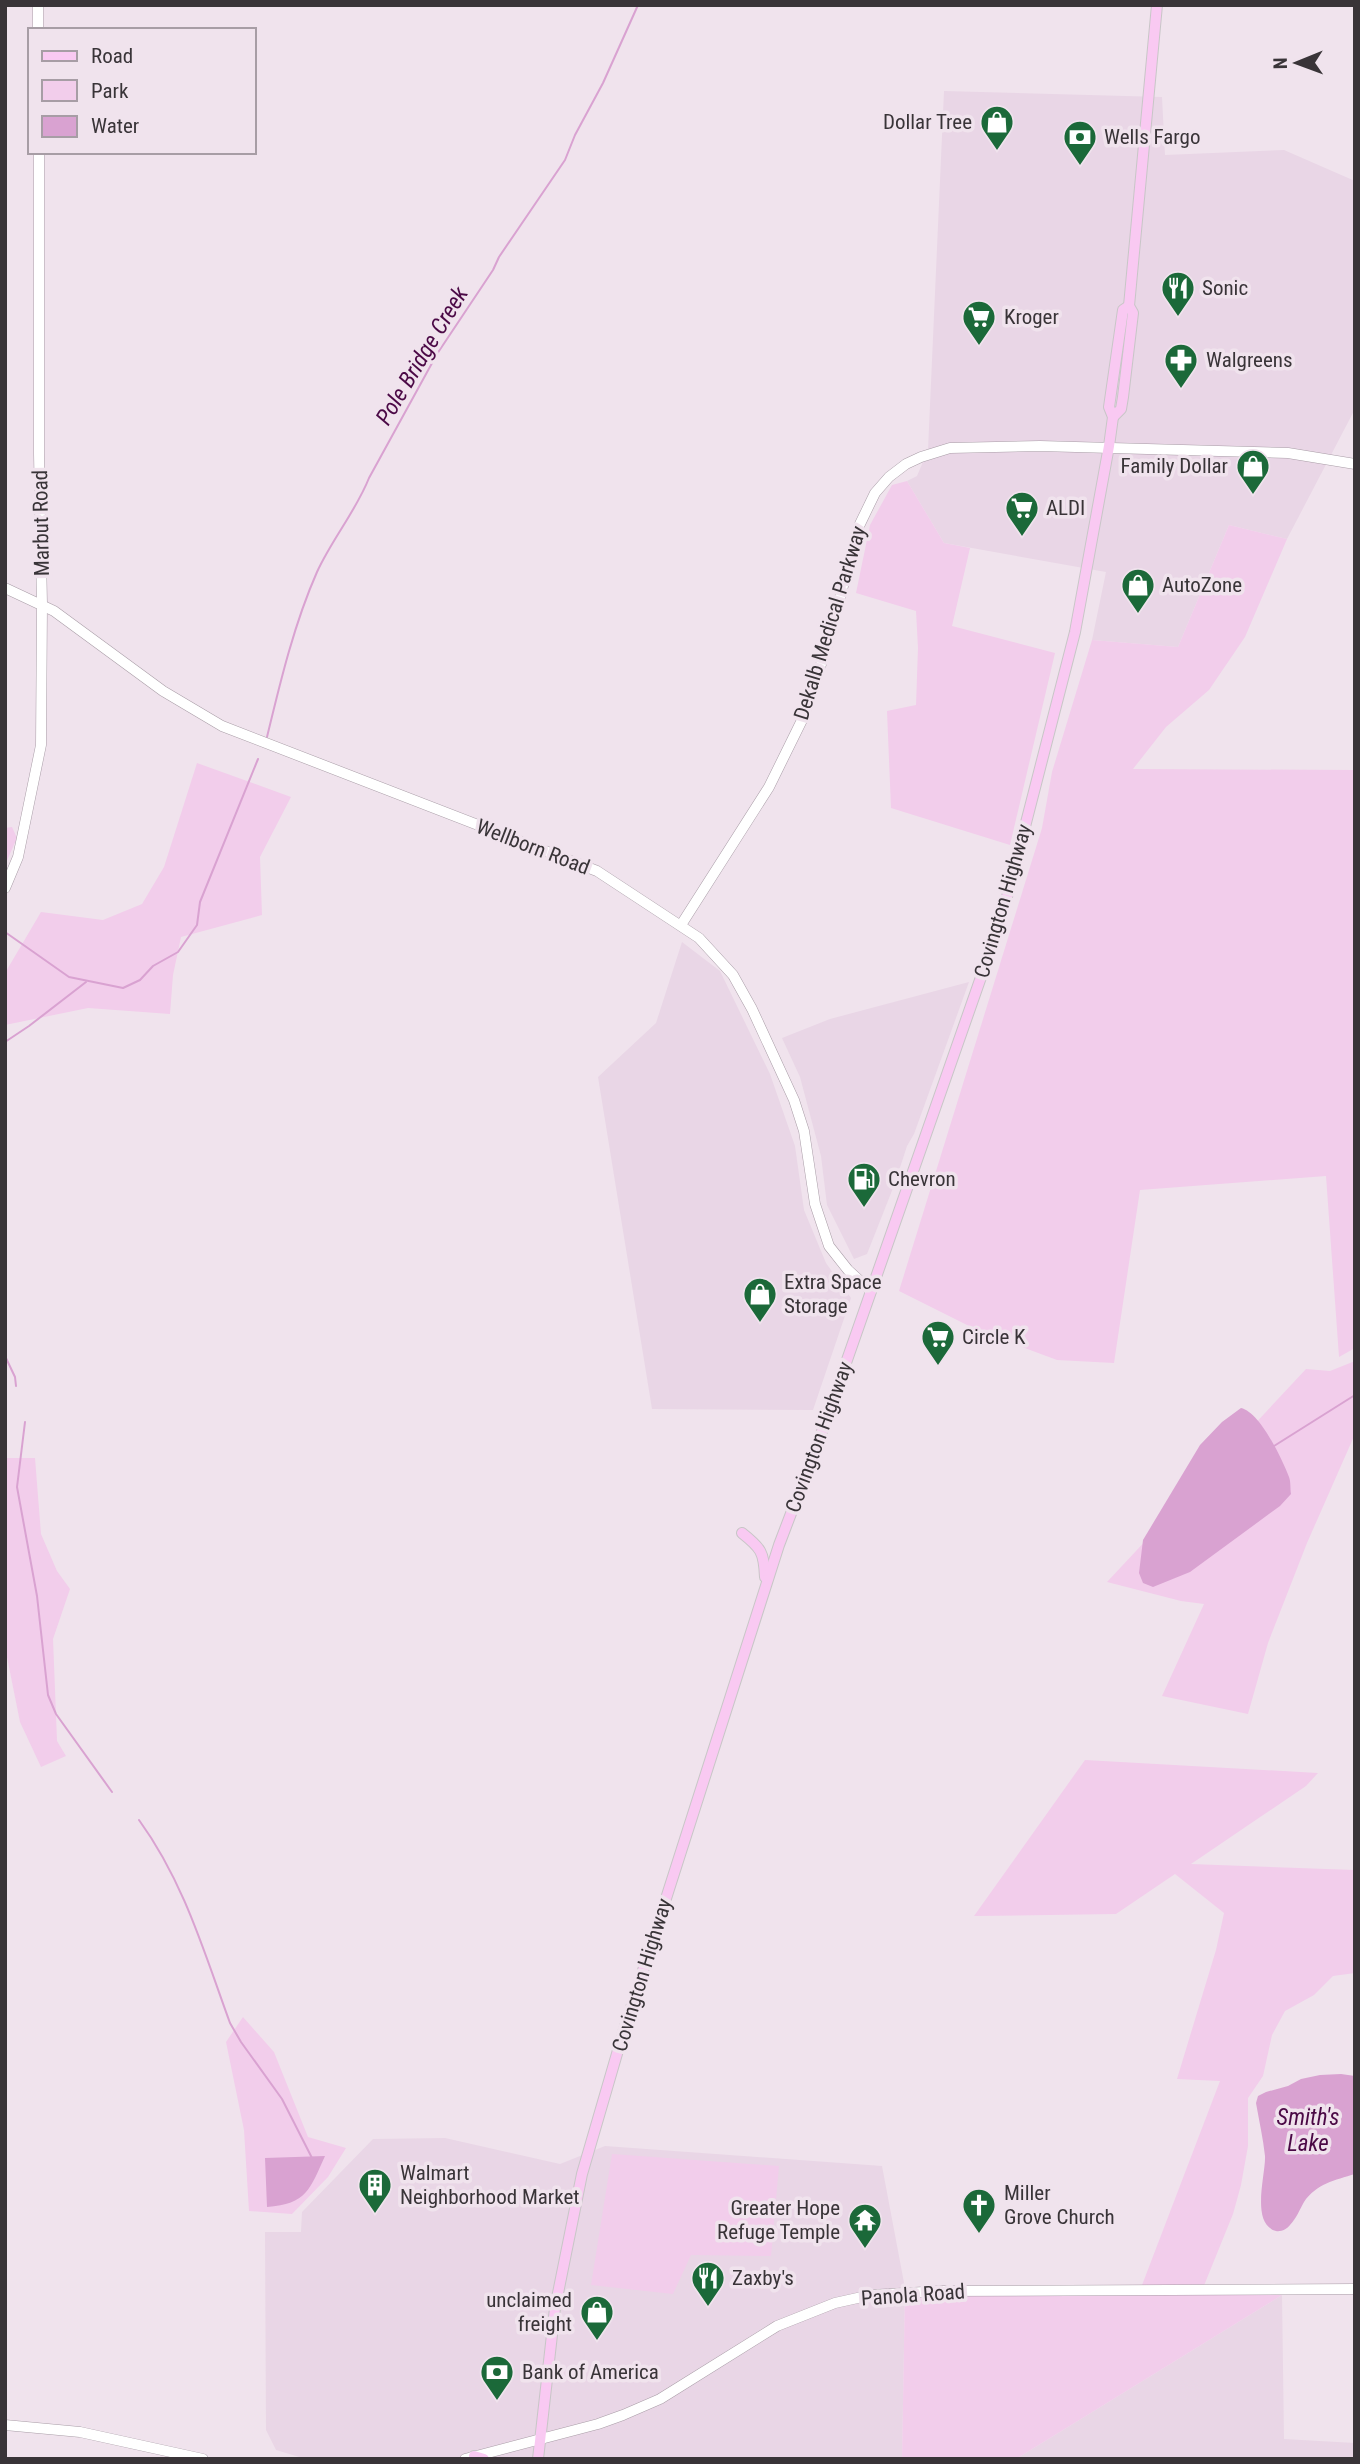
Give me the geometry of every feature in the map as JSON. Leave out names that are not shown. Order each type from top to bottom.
[{"type":"main road","name":"Covington Highway","points":[[538,2459],[555,2308],[582,2174],[623,2033],[766,1585],[1001,920],[1075,632],[1109,446],[1112,418],[1109,407],[1124,310],[1129,306],[1157,5]]},
{"type":"main road","points":[[742,1533],[757,1545],[762,1553],[766,1585]]},
{"type":"street","points":[[38,5],[38,28]]},
{"type":"street","name":"Marbut Road","points":[[5,888],[18,857],[41,745],[39,154]]},
{"type":"street","name":"Dekalb Medical Parkway","points":[[681,925],[769,787],[804,716],[827,646],[859,526],[875,493],[889,477],[921,457],[950,448],[1109,446],[1288,453],[1355,464]]},
{"type":"street","name":"Wellborn Road","points":[[5,588],[64,617],[163,691],[222,726],[597,871],[699,938],[733,975],[752,1009],[794,1100],[804,1131],[815,1204],[823,1234],[838,1258],[871,1292]]},
{"type":"street","points":[[42,625],[64,617]]},
{"type":"street","name":"Panola Road","points":[[475,2458],[623,2415],[660,2399],[777,2326],[835,2303],[871,2295],[941,2291],[1355,2290]]},
{"type":"street","points":[[5,2425],[80,2432],[203,2459]]},
{"type":"shaded area","points":[[944,91],[1162,97],[1165,155],[1284,150],[1355,181],[1355,409],[1287,539],[1229,525],[1178,647],[1092,640],[1106,572],[944,543],[907,481],[917,476],[928,450]]},
{"type":"shaded area","points":[[682,942],[720,971],[770,1074],[795,1146],[804,1210],[826,1263],[851,1298],[813,1410],[652,1409],[598,1077],[656,1023]]},
{"type":"shaded area","points":[[969,982],[867,1254],[854,1259],[827,1205],[821,1156],[800,1077],[782,1038],[830,1019]]},
{"type":"shaded area","points":[[445,2138],[560,2164],[605,2146],[882,2166],[905,2288],[902,2459],[306,2459],[276,2450],[266,2430],[265,2232],[301,2232],[302,2212],[373,2139]]},
{"type":"shaded area","points":[[1282,2295],[1284,2439],[1355,2443],[1355,2459],[1016,2459]]},
{"type":"green space","points":[[907,481],[944,543],[970,548],[952,626],[1055,653],[1010,845],[891,808],[887,711],[916,705],[916,611],[856,593],[870,525],[892,485]]},
{"type":"green space","points":[[1229,525],[1287,539],[1245,637],[1209,690],[1166,727],[1133,769],[1355,770],[1355,1348],[1339,1357],[1326,1176],[1140,1190],[1114,1363],[1057,1360],[977,1330],[899,1291],[1042,828],[1052,772],[1092,640],[1178,647]]},
{"type":"green space","points":[[197,763],[291,797],[260,857],[262,915],[181,937],[173,975],[170,1014],[88,1008],[5,1025],[5,973],[41,912],[103,920],[142,904],[164,867]]},
{"type":"green space","points":[[12,827],[17,838],[5,865],[5,828]]},
{"type":"green space","points":[[1355,1361],[1355,1434],[1307,1543],[1268,1643],[1248,1714],[1162,1696],[1204,1604],[1181,1601],[1107,1582],[1306,1369],[1330,1371]]},
{"type":"green space","points":[[7,1458],[35,1458],[41,1534],[57,1571],[70,1589],[53,1639],[57,1741],[66,1756],[41,1767],[20,1722],[5,1647]]},
{"type":"green space","points":[[1085,1760],[1318,1773],[1306,1786],[1191,1864],[1355,1870],[1355,1973],[1333,1976],[1314,1995],[1285,2011],[1272,2035],[1263,2076],[1248,2098],[1248,2146],[1241,2185],[1233,2214],[1201,2293],[1282,2295],[1016,2459],[902,2459],[905,2288],[1139,2293],[1220,2081],[1177,2079],[1216,1950],[1224,1913],[1175,1874],[1116,1914],[974,1916]]},
{"type":"green space","points":[[243,2017],[274,2052],[308,2137],[346,2148],[328,2177],[292,2214],[249,2211],[244,2130],[226,2042]]},
{"type":"green space","points":[[612,2154],[779,2166],[771,2256],[691,2255],[673,2294],[591,2285]]},
{"type":"water","points":[[1241,1408],[1256,1418],[1270,1437],[1289,1477],[1291,1494],[1280,1506],[1190,1572],[1153,1587],[1143,1583],[1139,1573],[1143,1540],[1200,1445],[1222,1422]]},
{"type":"water","name":"Smith's Lake","points":[[1341,2074],[1355,2076],[1355,2174],[1314,2191],[1289,2226],[1282,2231],[1276,2231],[1268,2227],[1261,2209],[1265,2156],[1256,2103],[1258,2096],[1301,2079]]},
{"type":"water","points":[[325,2156],[305,2193],[291,2202],[267,2207],[265,2158]]},
{"type":"waterway","name":"Pole Bridge Creek","points":[[267,737],[294,633],[323,560],[358,502],[437,354],[565,160],[638,5]]},
{"type":"waterway","name":"Pole Bridge Creek","points":[[5,932],[69,977],[123,988],[140,980],[153,966],[178,952],[197,925],[200,902],[258,759]]},
{"type":"waterway","points":[[5,1042],[86,982]]},
{"type":"waterway","points":[[5,1356],[15,1377],[16,1386]]},
{"type":"waterway","points":[[1274,1446],[1355,1395]]},
{"type":"waterway","points":[[25,1422],[17,1487],[37,1596],[48,1695],[56,1714],[112,1792]]},
{"type":"waterway","points":[[139,1820],[181,1893],[230,2023],[282,2099],[312,2158]]},
{"type":"place","name":"Dollar Tree","points":[[997,152]]},
{"type":"place","name":"Wells Fargo","points":[[1080,167]]},
{"type":"place","name":"Sonic","points":[[1178,318]]},
{"type":"place","name":"Kroger","points":[[979,347]]},
{"type":"place","name":"Walgreens","points":[[1181,390]]},
{"type":"place","name":"Family Dollar","points":[[1253,496]]},
{"type":"place","name":"ALDI","points":[[1022,538]]},
{"type":"place","name":"AutoZone","points":[[1138,615]]},
{"type":"place","name":"Chevron","points":[[864,1209]]},
{"type":"place","name":"Extra Space Storage","points":[[760,1324]]},
{"type":"place","name":"Circle K","points":[[938,1367]]},
{"type":"place","name":"Walmart Neighborhood Market","points":[[375,2215]]},
{"type":"place","name":"Miller Grove Church","points":[[979,2235]]},
{"type":"place","name":"Greater Hope Refuge Temple","points":[[865,2250]]},
{"type":"place","name":"Zaxby's","points":[[708,2308]]},
{"type":"place","name":"unclaimed freight","points":[[597,2342]]},
{"type":"place","name":"Bank of America","points":[[497,2402]]}]
